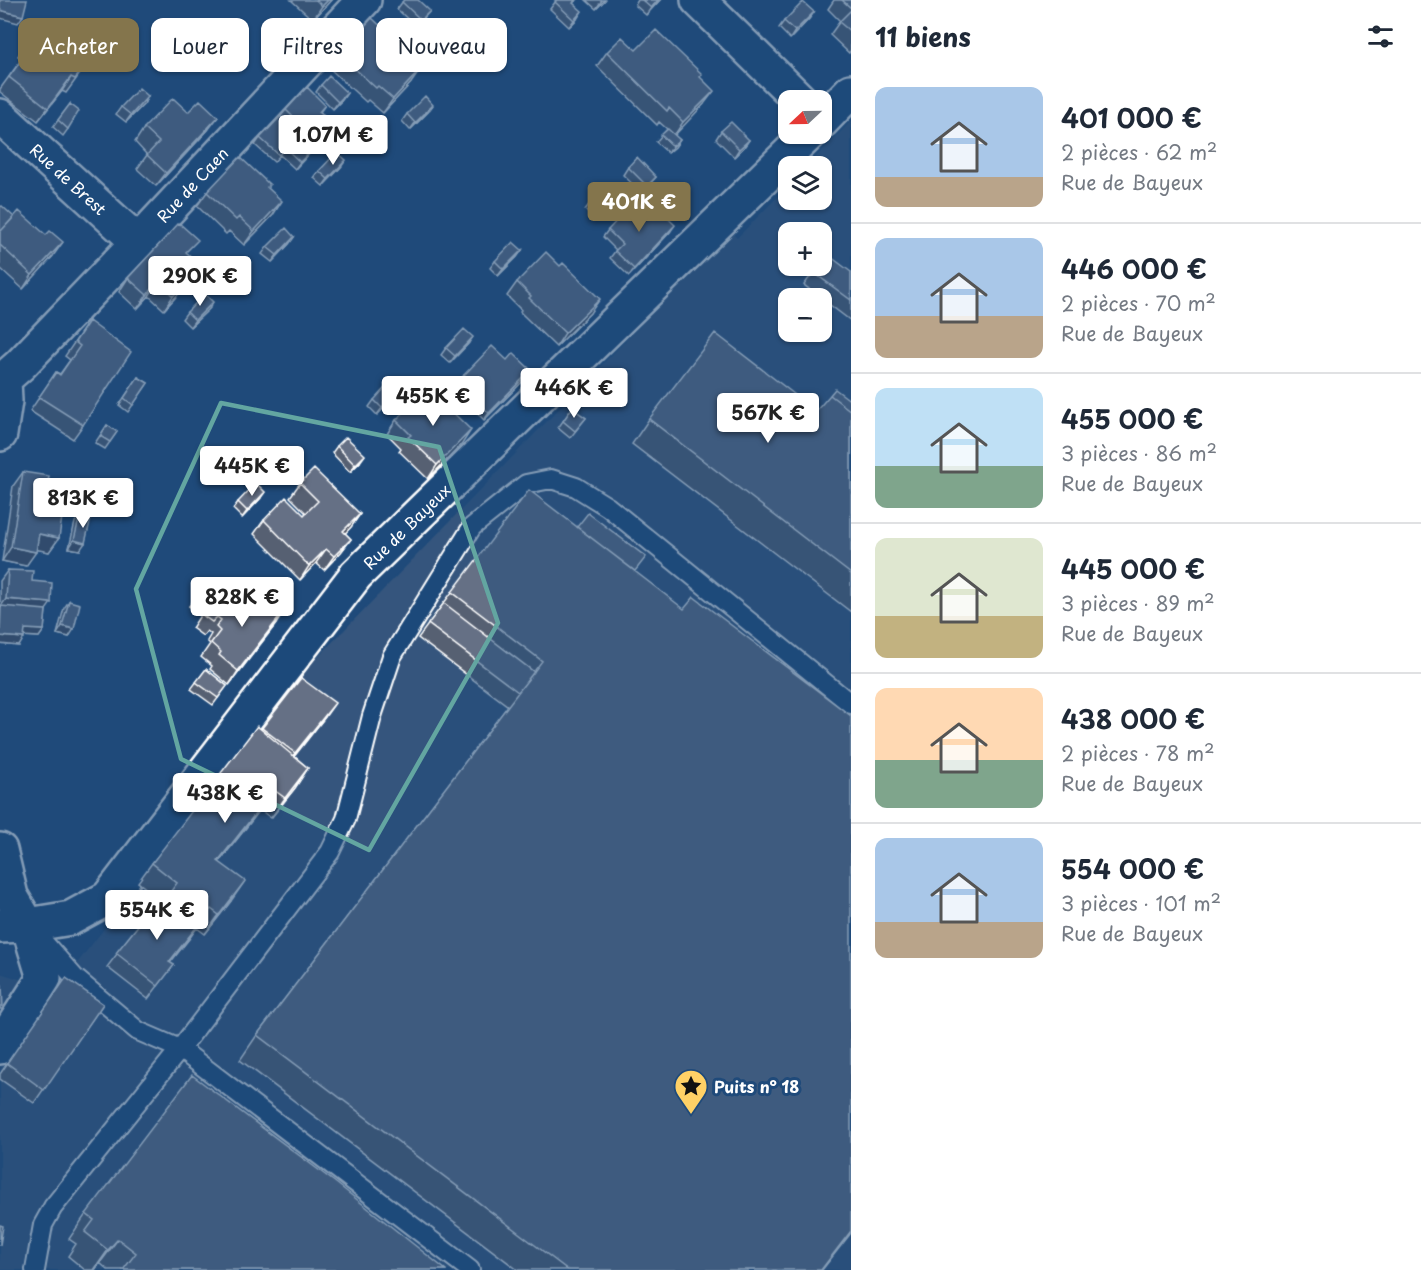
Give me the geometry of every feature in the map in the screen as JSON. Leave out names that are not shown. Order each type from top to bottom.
[{"type":"street","name":"Rue de Caen","points":[[0,434],[5,401],[2,378],[20,365],[138,242],[364,0]]},
{"type":"street","points":[[698,0],[790,90]]},
{"type":"street","points":[[832,111],[851,91]]},
{"type":"street","name":"Rue de Brest","points":[[0,116],[138,242]]},
{"type":"street","name":"Rue de Bayeux","points":[[14,926],[71,918],[108,898],[356,575],[799,144]]},
{"type":"street","points":[[0,850],[11,896],[14,926],[44,978],[0,1047]]},
{"type":"lane","points":[[35,1270],[43,1225],[53,1208],[180,1049],[330,852],[346,819],[372,716],[392,656],[472,527],[526,484],[551,479],[576,487],[608,507],[851,704]]},
{"type":"lane","points":[[14,926],[138,1031],[180,1049],[470,1270]]},
{"type":"highlighted area","points":[[221,403],[439,447],[498,623],[369,850],[181,759],[136,589]]},
{"type":"shaded area","points":[[851,121],[851,1270],[0,1270],[0,973],[56,990],[314,661],[731,232],[737,238],[778,196],[778,210],[832,210],[832,156],[817,156],[829,144],[832,144],[832,140]]},
{"type":"building","points":[[0,0],[27,0],[23,16],[0,10]]},
{"type":"building","points":[[316,0],[328,0],[322,6]]},
{"type":"building","points":[[418,0],[430,11],[423,18],[419,18],[402,2]]},
{"type":"building","points":[[575,0],[573,3],[582,11],[574,20],[555,2]]},
{"type":"building","points":[[642,0],[658,0],[651,8]]},
{"type":"building","points":[[842,0],[851,0],[851,8]]},
{"type":"building","points":[[803,2],[814,12],[795,31],[784,21]]},
{"type":"building","points":[[851,10],[851,32],[839,22]]},
{"type":"building","points":[[372,18],[376,22],[376,72],[418,72],[393,99],[378,86],[376,88],[359,72],[364,72],[364,27]]},
{"type":"building","points":[[656,30],[702,74],[700,77],[714,91],[683,122],[669,108],[667,111],[607,52],[622,37],[636,50]]},
{"type":"building","points":[[18,65],[18,72],[80,72],[75,79],[71,77],[48,108],[9,77]]},
{"type":"building","points":[[329,76],[347,93],[338,102],[321,85]]},
{"type":"building","points":[[307,87],[325,105],[319,112],[333,125],[318,141],[286,110]]},
{"type":"building","points":[[139,88],[148,96],[131,115],[121,107]]},
{"type":"building","points":[[425,96],[433,105],[415,123],[407,114]]},
{"type":"building","points":[[173,98],[188,112],[200,100],[218,117],[166,173],[147,155],[159,142],[144,128]]},
{"type":"building","points":[[70,104],[79,111],[68,129],[58,120]]},
{"type":"building","points":[[281,116],[314,148],[300,162],[285,148],[279,155],[260,138]]},
{"type":"building","points":[[731,122],[749,140],[739,149],[721,131]]},
{"type":"building","points":[[668,129],[680,140],[673,146],[661,135]]},
{"type":"building","points":[[337,152],[346,160],[328,179],[319,171]]},
{"type":"building","points":[[240,157],[270,185],[267,187],[282,201],[254,231],[239,217],[236,220],[207,192]]},
{"type":"building","points":[[637,157],[656,177],[647,186],[628,167]]},
{"type":"building","points":[[607,184],[616,192],[598,211],[590,203]]},
{"type":"building","points":[[635,201],[650,215],[657,208],[675,225],[634,269],[615,251],[622,244],[608,230]]},
{"type":"building","points":[[2,206],[14,217],[0,232],[0,207]]},
{"type":"building","points":[[19,211],[46,235],[50,231],[63,242],[32,275],[0,245],[0,232]]},
{"type":"building","points":[[179,223],[198,240],[186,252],[201,266],[173,296],[158,282],[147,295],[128,278]]},
{"type":"building","points":[[286,228],[294,237],[277,255],[267,247]]},
{"type":"building","points":[[513,242],[522,250],[503,269],[495,261]]},
{"type":"building","points":[[546,252],[560,266],[563,263],[600,299],[565,333],[529,298],[531,296],[517,282]]},
{"type":"building","points":[[832,258],[851,272],[851,300],[818,276],[832,276]]},
{"type":"building","points":[[205,294],[213,302],[195,320],[187,312]]},
{"type":"building","points":[[89,321],[131,352],[83,425],[39,397],[56,372],[60,375],[80,346],[75,342]]},
{"type":"building","points":[[464,329],[473,337],[455,356],[446,348]]},
{"type":"building","points":[[715,333],[816,411],[830,395],[851,411],[851,574],[649,419]]},
{"type":"building","points":[[492,346],[507,360],[513,353],[531,370],[489,413],[471,396],[478,389],[464,375]]},
{"type":"building","points":[[138,377],[148,383],[133,405],[124,398]]},
{"type":"building","points":[[392,380],[401,389],[382,408],[374,400]]},
{"type":"building","points":[[835,389],[851,401],[851,411],[830,395]]},
{"type":"building","points":[[425,391],[440,405],[442,402],[471,430],[437,465],[408,437],[411,435],[396,420]]},
{"type":"building","points":[[572,408],[586,418],[575,431],[563,421]]},
{"type":"building","points":[[107,425],[117,432],[110,442],[100,436]]},
{"type":"building","points":[[346,437],[365,455],[355,465],[337,446]]},
{"type":"building","points":[[281,458],[290,466],[281,476],[272,467]]},
{"type":"building","points":[[314,469],[360,514],[343,531],[351,539],[334,556],[326,549],[309,566],[264,520],[286,497],[304,515],[318,501],[300,483]]},
{"type":"building","points":[[23,472],[49,476],[46,493],[65,496],[59,538],[39,534],[36,552],[11,547]]},
{"type":"building","points":[[256,483],[265,492],[247,511],[238,502]]},
{"type":"building","points":[[529,490],[684,609],[694,597],[851,716],[851,1231],[821,1270],[568,1270],[257,1035],[542,661],[452,592]]},
{"type":"building","points":[[588,513],[646,557],[635,571],[577,527]]},
{"type":"building","points":[[80,515],[91,518],[85,543],[74,540]]},
{"type":"building","points":[[8,570],[33,571],[32,581],[52,583],[51,603],[6,599]]},
{"type":"building","points":[[202,589],[212,596],[204,606],[194,599]]},
{"type":"building","points":[[264,594],[285,610],[238,671],[219,655],[221,652],[211,643],[220,631],[216,627],[221,620],[217,617],[212,622],[201,614],[211,602],[225,612],[237,596],[253,608]]},
{"type":"building","points":[[69,601],[80,604],[74,629],[62,626]]},
{"type":"building","points":[[444,603],[534,672],[518,692],[428,624]]},
{"type":"building","points":[[1,606],[46,610],[44,630],[25,629],[24,638],[0,636]]},
{"type":"building","points":[[206,669],[227,686],[218,698],[196,682]]},
{"type":"building","points":[[301,678],[335,703],[295,753],[262,728]]},
{"type":"building","points":[[257,726],[308,768],[285,798],[274,790],[218,861],[245,881],[219,915],[211,909],[202,920],[168,895],[177,883],[152,863]]},
{"type":"building","points":[[160,898],[198,925],[169,962],[174,965],[158,986],[116,953]]},
{"type":"building","points":[[66,978],[103,1004],[44,1090],[7,1063]]},
{"type":"building","points":[[0,985],[2,985],[3,1009],[0,1009]]},
{"type":"building","points":[[192,1075],[336,1183],[446,1270],[123,1270],[136,1253],[118,1239],[108,1250],[85,1232],[94,1220],[86,1214]]},
{"type":"building","points":[[0,1225],[3,1226],[0,1245]]},
{"type":"place","name":"Puits n° 18","points":[[691,1115]]}]
